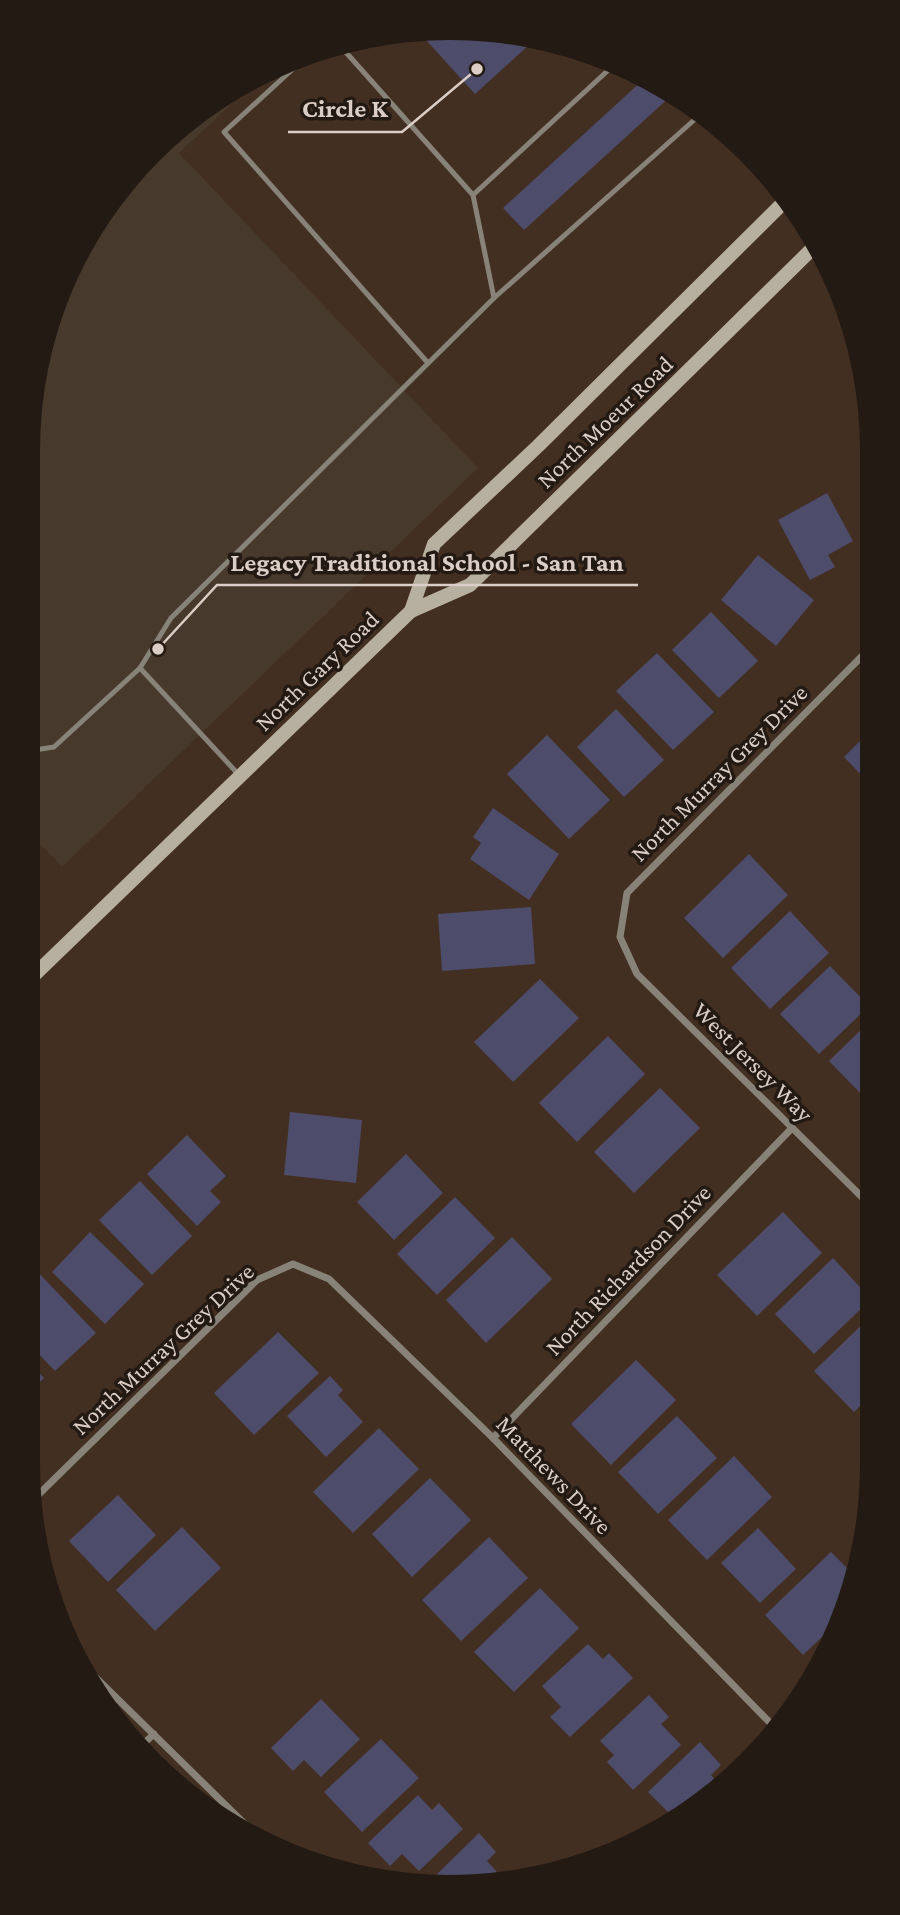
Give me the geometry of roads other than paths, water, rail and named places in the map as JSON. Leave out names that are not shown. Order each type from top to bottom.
[{"type":"main road","name":"North Gary Road","points":[[40,969],[411,611],[434,544],[538,446],[779,207]]},
{"type":"main road","name":"North Moeur Road","points":[[411,611],[470,585],[809,252]]},
{"type":"street","name":"North Murray Grey Drive","points":[[620,937],[627,893],[860,658]]},
{"type":"street","name":"West Jersey Way","points":[[620,937],[637,974],[860,1195]]},
{"type":"street","name":"North Richardson Drive","points":[[493,1438],[792,1128]]},
{"type":"street","name":"North Murray Grey Drive","points":[[41,1492],[257,1280],[293,1264]]},
{"type":"street","name":"Matthews Drive","points":[[293,1264],[329,1279],[493,1438],[769,1722]]},
{"type":"street","points":[[105,1686],[234,1813]]},
{"type":"street","points":[[147,1741],[154,1734]]},
{"type":"lane","points":[[346,54],[473,195],[494,299]]},
{"type":"lane","points":[[473,195],[607,71]]},
{"type":"lane","points":[[288,74],[224,132],[428,363]]},
{"type":"lane","points":[[40,749],[54,747],[140,668],[171,618],[428,363],[494,299],[693,121]]},
{"type":"lane","points":[[140,668],[240,776]]},
{"type":"place","name":"Circle K","points":[[477,69]]},
{"type":"place","name":"Legacy Traditional School - San Tan","points":[[158,649]]}]
